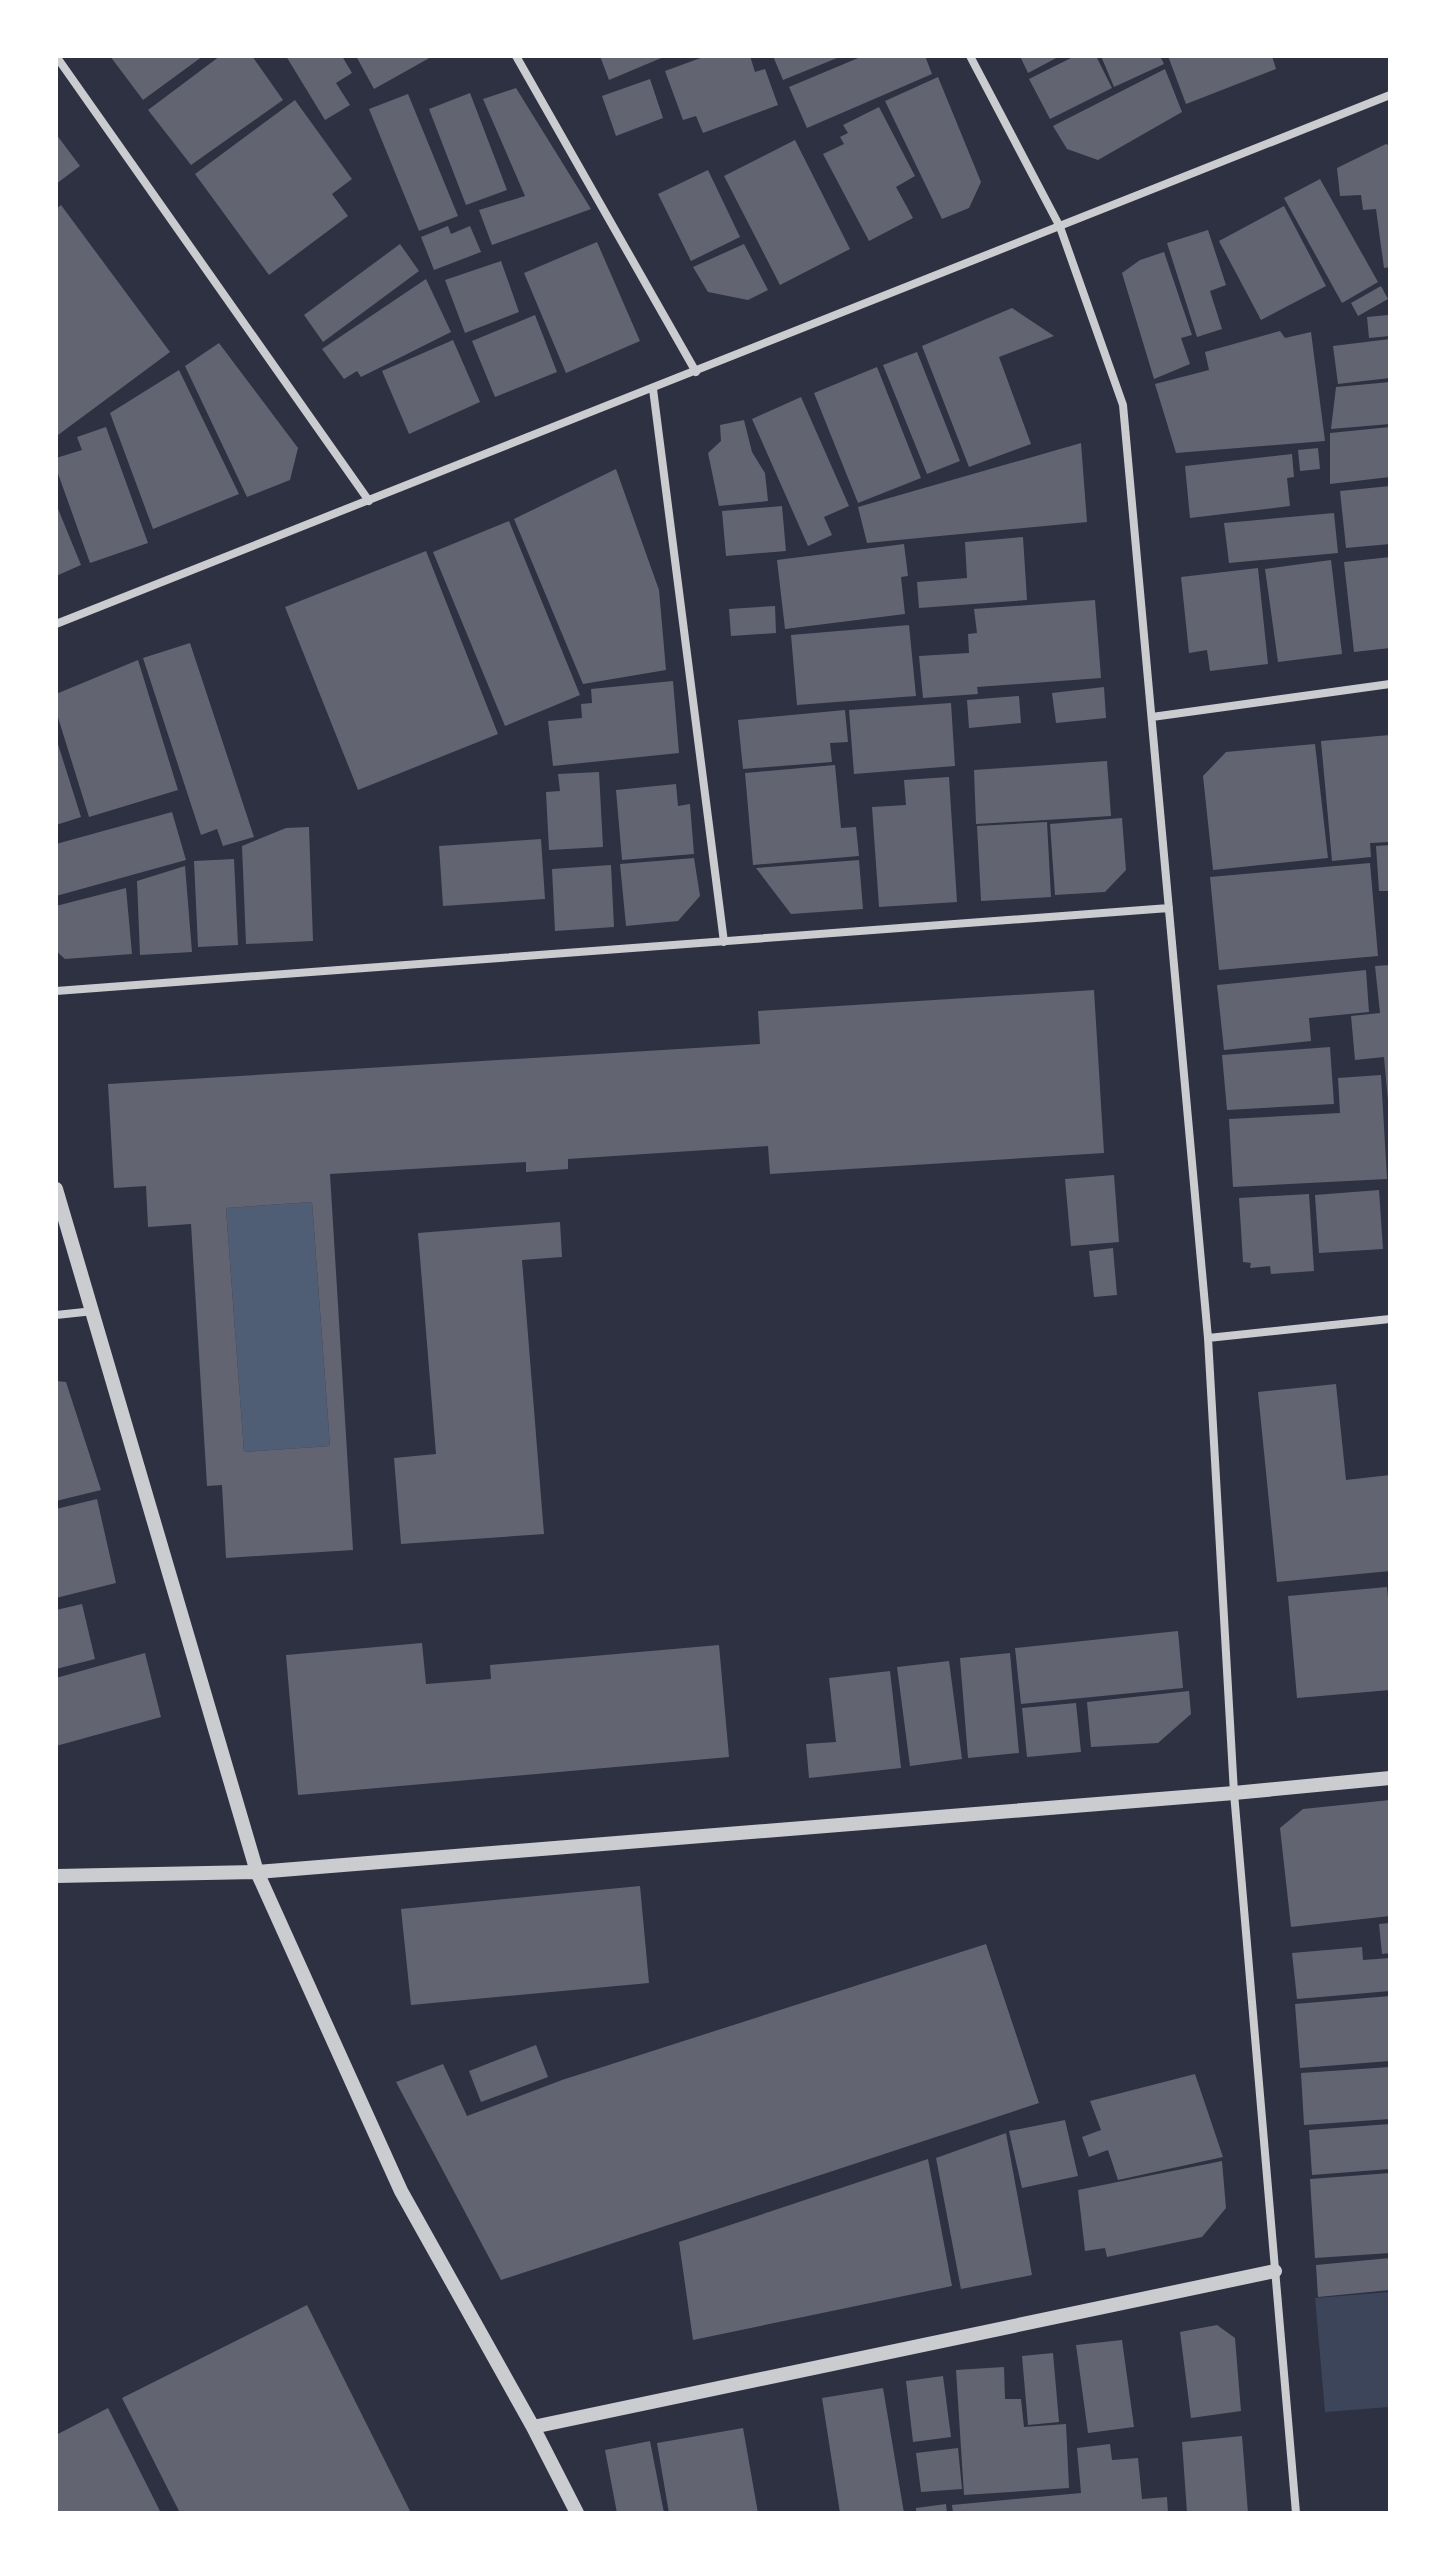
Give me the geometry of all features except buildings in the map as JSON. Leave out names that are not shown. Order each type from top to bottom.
[{"type":"street","points":[[56,56],[369,501]]},
{"type":"street","points":[[516,56],[696,372]]},
{"type":"street","points":[[970,56],[1060,227],[1123,405],[1208,1338],[1234,1793],[1296,2513]]},
{"type":"street","points":[[56,624],[1390,95]]},
{"type":"street","points":[[653,389],[724,942]]},
{"type":"street","points":[[1152,717],[1390,684]]},
{"type":"street","points":[[56,991],[1169,908]]},
{"type":"street","points":[[56,1189],[257,1872],[401,2191],[533,2427],[577,2513]]},
{"type":"street","points":[[56,1315],[94,1311]]},
{"type":"street","points":[[1208,1338],[1390,1319]]},
{"type":"street","points":[[56,1876],[257,1872],[1390,1778]]},
{"type":"street","points":[[533,2427],[1275,2271]]},
{"type":"shaded area","points":[[312,1202],[330,1446],[244,1452],[226,1208]]},
{"type":"shaded area","points":[[1390,2292],[1390,2407],[1325,2412],[1315,2298]]}]
